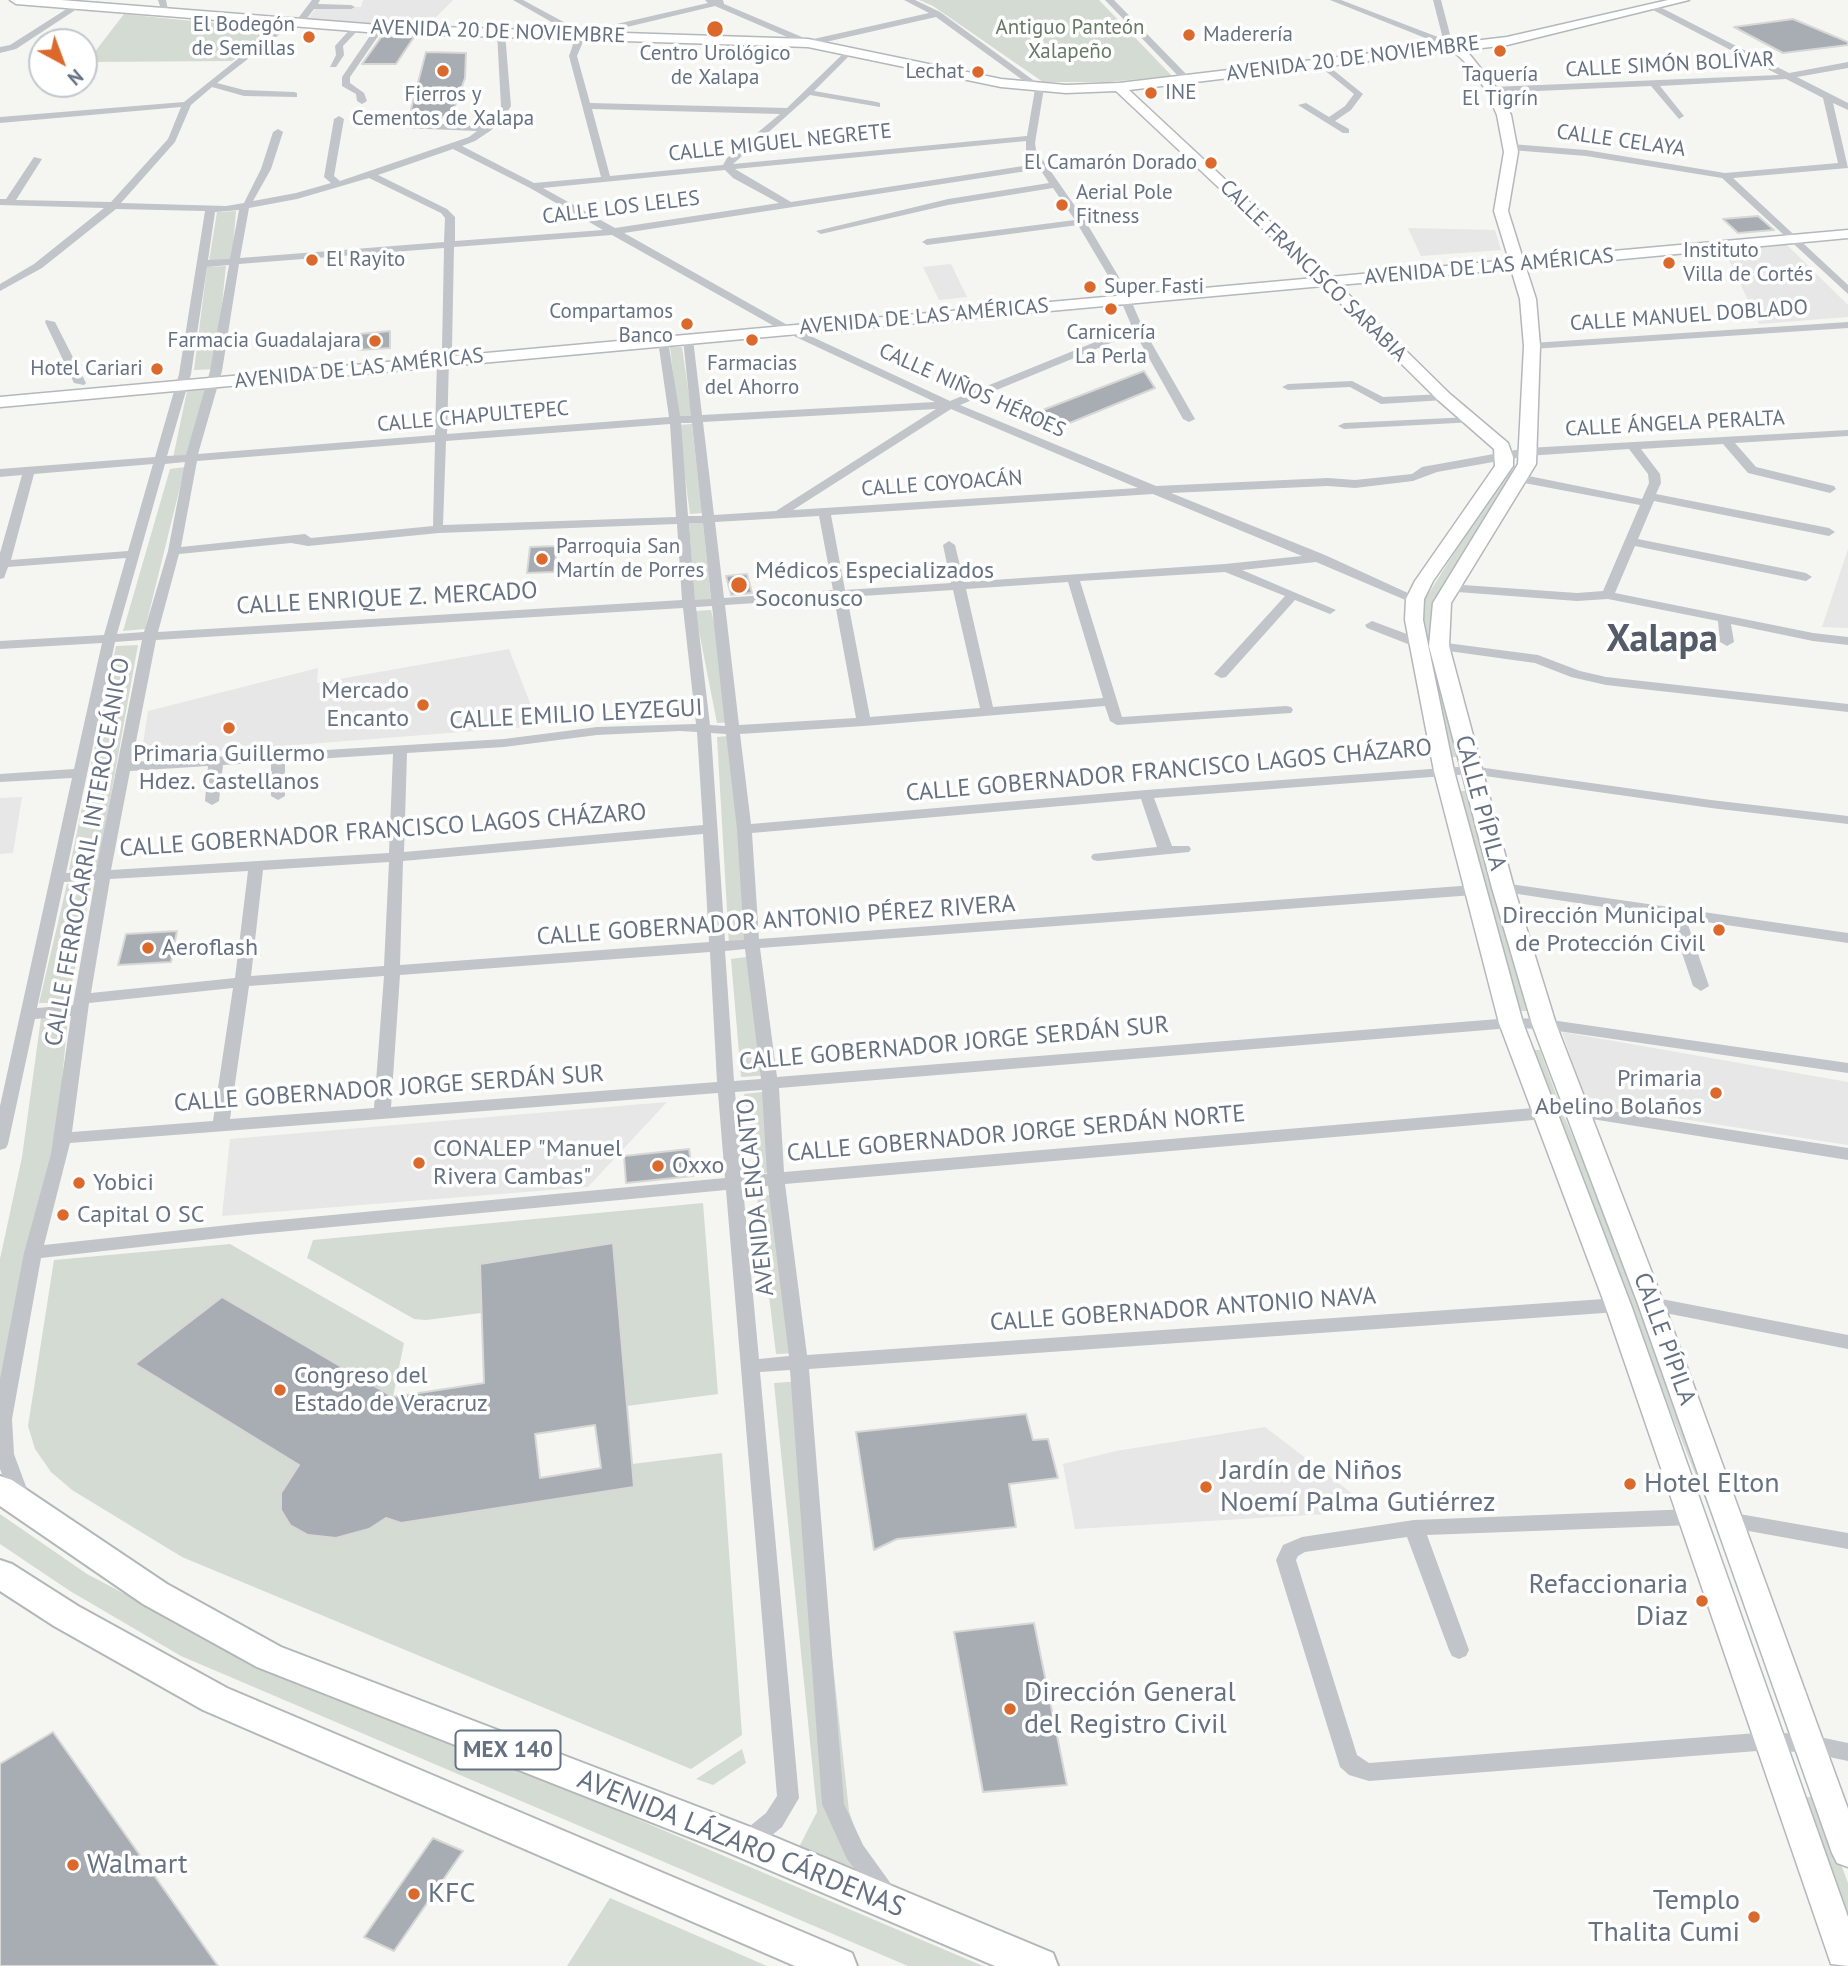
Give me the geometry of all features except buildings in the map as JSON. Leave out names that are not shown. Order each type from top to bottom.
[{"type":"highway","name":"AVENIDA LÁZARO CÁRDENAS","points":[[12,1497],[155,1594],[269,1657],[740,1840],[1039,1966]]},
{"type":"highway","name":"MEX 140","points":[[0,1574],[65,1616],[215,1699],[838,1966]]},
{"type":"main road","name":"AVENIDA 20 DE NOVIEMBRE","points":[[16,0],[164,7],[290,24],[356,28],[808,43],[1001,83],[1040,88],[1119,87],[1452,44],[1536,36],[1683,0]]},
{"type":"main road","name":"CALLE PÍPILA","points":[[1452,44],[1472,62],[1492,90],[1504,115],[1511,147],[1501,211],[1528,299],[1532,346],[1516,455],[1504,466],[1424,581],[1415,599],[1414,620],[1429,645],[1471,770],[1544,1024],[1651,1304],[1848,1853]]},
{"type":"main road","name":"CALLE FRANCISCO SARABIA","points":[[1119,87],[1323,278],[1444,397],[1502,447],[1516,455]]},
{"type":"main road","name":"AVENIDA DE LAS AMÉRICAS","points":[[0,402],[183,380],[445,354],[1323,278],[1788,235],[1848,226]]},
{"type":"main road","name":"AVENIDA DE LAS AMÉRICAS","points":[[1788,235],[1848,234]]},
{"type":"main road","name":"AVENIDA DE LAS AMÉRICAS","points":[[445,354],[688,339],[781,326]]},
{"type":"main road","name":"AVENIDA DE LAS AMÉRICAS","points":[[0,390],[80,383],[183,380]]},
{"type":"main road","name":"CALLE PÍPILA","points":[[1516,455],[1527,464],[1450,588],[1442,603],[1429,645],[1444,771],[1511,1023],[1618,1305],[1848,1964]]},
{"type":"street","points":[[516,0],[581,35],[713,1],[729,0]]},
{"type":"street","points":[[908,0],[937,13],[1035,81],[1040,88],[1031,150],[1081,222],[1189,419]]},
{"type":"street","points":[[1109,0],[1186,79]]},
{"type":"street","points":[[1334,0],[1452,44]]},
{"type":"street","name":"CALLE PÍPILA","points":[[1437,0],[1452,44]]},
{"type":"street","points":[[713,1],[808,43],[937,13]]},
{"type":"street","points":[[0,288],[38,266],[113,206],[172,140],[180,128],[187,104],[210,83],[290,24],[302,19],[314,3],[351,7]]},
{"type":"street","points":[[0,50],[13,47],[79,5]]},
{"type":"street","points":[[1656,8],[1848,107]]},
{"type":"street","points":[[333,65],[340,55],[339,46],[356,28]]},
{"type":"street","points":[[362,101],[360,93],[345,84],[345,77],[379,29]]},
{"type":"street","points":[[5,202],[211,207],[265,202],[370,175],[455,146],[498,120],[506,106],[501,33]]},
{"type":"street","points":[[581,35],[573,56],[606,179]]},
{"type":"street","points":[[790,205],[736,176],[727,167],[730,160],[789,111],[848,52]]},
{"type":"street","points":[[1321,62],[1359,94],[1348,108],[1329,121]]},
{"type":"street","name":"CALLE SIMÓN BOLÍVAR","points":[[1492,90],[1656,85],[1789,76],[1848,65]]},
{"type":"street","points":[[210,83],[244,93],[295,95]]},
{"type":"street","points":[[1656,85],[1679,116]]},
{"type":"street","points":[[807,92],[877,105]]},
{"type":"street","points":[[1827,96],[1845,165]]},
{"type":"street","points":[[0,120],[187,104]]},
{"type":"street","points":[[1303,105],[1346,131]]},
{"type":"street","points":[[587,106],[789,111]]},
{"type":"street","points":[[339,119],[328,177],[340,184]]},
{"type":"street","points":[[403,125],[487,129]]},
{"type":"street","points":[[246,204],[266,169],[278,132]]},
{"type":"street","name":"CALLE MIGUEL NEGRETE","points":[[533,186],[1031,138]]},
{"type":"street","name":"CALLE NIÑOS HÉROES","points":[[455,146],[533,186],[781,326],[950,405],[1415,599]]},
{"type":"street","name":"CALLE CELAYA","points":[[1511,147],[1586,153],[1728,177],[1782,175],[1792,170],[1845,165]]},
{"type":"street","points":[[5,202],[37,159]]},
{"type":"street","name":"CALLE LOS LELES","points":[[201,264],[611,232],[1042,166]]},
{"type":"street","points":[[370,175],[444,211],[450,217],[438,524]]},
{"type":"street","points":[[1728,177],[1848,291]]},
{"type":"street","points":[[821,232],[948,202],[1056,185]]},
{"type":"street","name":"CALLE FERROCARRIL INTEROCEÁNICO","points":[[12,1497],[2,1419],[33,1253],[60,1154],[103,875],[150,635],[174,551],[191,459],[214,377],[246,204]]},
{"type":"street","name":"CALLE FERROCARRIL INTEROCEÁNICO","points":[[0,1144],[110,637],[183,380],[211,207]]},
{"type":"street","points":[[927,242],[1081,222]]},
{"type":"street","points":[[50,322],[80,383]]},
{"type":"street","name":"CALLE MANUEL DOBLADO","points":[[1532,346],[1848,325]]},
{"type":"street","points":[[778,515],[950,405],[1138,328]]},
{"type":"street","name":"AVENIDA ENCANTO","points":[[688,339],[744,829],[752,945],[769,1084],[776,1180],[799,1362],[833,1804],[855,1852],[899,1908]]},
{"type":"street","name":"AVENIDA ENCANTO","points":[[663,341],[675,420],[681,520],[704,729],[726,1087],[788,1798],[774,1820],[758,1833],[740,1840]]},
{"type":"street","points":[[1288,387],[1352,384],[1381,401],[1444,397]]},
{"type":"street","name":"CALLE CHAPULTEPEC","points":[[0,473],[675,420],[950,405]]},
{"type":"street","points":[[1344,426],[1471,420]]},
{"type":"street","name":"CALLE ÁNGELA PERALTA","points":[[1516,455],[1632,445],[1848,433]]},
{"type":"street","points":[[1726,440],[1752,470],[1830,489]]},
{"type":"street","points":[[1608,595],[1655,483],[1654,474],[1632,445]]},
{"type":"street","name":"CALLE COYOACÁN","points":[[174,551],[308,542],[439,529],[709,519],[1156,490],[1328,482],[1355,484],[1413,477],[1516,455]]},
{"type":"street","points":[[29,471],[2,569],[134,554]]},
{"type":"street","points":[[1520,478],[1829,532]]},
{"type":"street","points":[[824,511],[864,722]]},
{"type":"street","name":"CALLE COYOACÁN","points":[[296,541],[309,537],[438,524],[545,520],[559,523]]},
{"type":"street","points":[[1629,541],[1806,577]]},
{"type":"street","points":[[949,545],[987,711]]},
{"type":"street","name":"CALLE ENRIQUE Z. MERCADO","points":[[0,645],[718,603],[1225,568],[1321,558]]},
{"type":"street","points":[[1225,568],[1330,610]]},
{"type":"street","points":[[1073,578],[1117,721],[1286,710]]},
{"type":"street","points":[[1450,588],[1577,597],[1608,595],[1813,637],[1848,641]]},
{"type":"street","points":[[1221,674],[1292,596]]},
{"type":"street","points":[[1724,618],[1727,642]]},
{"type":"street","points":[[1372,625],[1429,645],[1538,659],[1576,674],[1606,681],[1848,708]]},
{"type":"street","name":"CALLE EMILIO LEYZEGUI","points":[[126,767],[504,743],[597,731],[680,727],[731,730],[987,711],[1113,706]]},
{"type":"street","points":[[382,1113],[398,857],[400,748]]},
{"type":"street","points":[[278,756],[278,796]]},
{"type":"street","points":[[212,801],[216,760]]},
{"type":"street","name":"CALLE GOBERNADOR FRANCISCO LAGOS CHÁZARO","points":[[744,829],[1146,794],[1471,770],[1711,804],[1848,820]]},
{"type":"street","points":[[0,778],[79,772]]},
{"type":"street","points":[[1146,794],[1166,851]]},
{"type":"street","name":"CALLE GOBERNADOR FRANCISCO LAGOS CHÁZARO","points":[[59,878],[398,857],[711,829]]},
{"type":"street","points":[[1098,857],[1184,849]]},
{"type":"street","points":[[220,1127],[256,865]]},
{"type":"street","points":[[1503,888],[1846,941]]},
{"type":"street","name":"CALLE GOBERNADOR ANTONIO PÉREZ RIVERA","points":[[29,1014],[242,982],[392,973],[1474,890]]},
{"type":"street","points":[[1675,914],[1701,986]]},
{"type":"street","name":"CALLE GOBERNADOR JORGE SERDÁN SUR","points":[[62,1138],[769,1084],[1511,1023],[1544,1024],[1848,1068]]},
{"type":"street","points":[[1579,1112],[1848,1154]]},
{"type":"street","name":"CALLE GOBERNADOR JORGE SERDÁN NORTE","points":[[33,1253],[247,1229],[776,1180],[1545,1113]]},
{"type":"street","points":[[1651,1304],[1848,1342]]},
{"type":"street","name":"CALLE GOBERNADOR ANTONIO NAVA","points":[[752,1366],[1618,1305]]},
{"type":"street","points":[[1692,1517],[1414,1528],[1301,1545],[1290,1551],[1286,1560],[1348,1760],[1357,1768],[1369,1772],[1770,1741],[1810,1744],[1848,1752]]},
{"type":"street","points":[[1728,1521],[1848,1541]]},
{"type":"street","points":[[1414,1528],[1459,1650]]},
{"type":"shaded area","points":[[363,0],[453,0],[426,27],[306,21],[317,7],[361,7]]},
{"type":"shaded area","points":[[1408,228],[1495,230],[1501,250],[1421,256]]},
{"type":"shaded area","points":[[1785,243],[1848,305],[1848,317],[1759,324],[1724,249]]},
{"type":"shaded area","points":[[951,264],[967,297],[939,300],[923,267]]},
{"type":"shaded area","points":[[1848,549],[1848,628],[1822,627]]},
{"type":"shaded area","points":[[509,649],[539,726],[141,757],[148,711],[318,668],[317,683]]},
{"type":"shaded area","points":[[22,797],[13,853],[0,854],[0,798]]},
{"type":"shaded area","name":"Primaria Abelino Bolaños","points":[[1562,1032],[1848,1082],[1848,1145],[1587,1104]]},
{"type":"shaded area","name":"CONALEP \"Manuel Rivera Cambas\"","points":[[667,1102],[588,1187],[222,1216],[230,1139]]},
{"type":"shaded area","name":"Jardín de Niños Noemí Palma Gutiérrez","points":[[1265,1427],[1375,1511],[1075,1529],[1063,1464],[1116,1451]]},
{"type":"green space","name":"Antiguo Panteón Xalapeño","points":[[919,0],[1099,0],[1172,76],[1108,82],[1043,82],[933,6]]},
{"type":"green space","points":[[124,14],[274,28],[232,61],[98,62],[98,48]]},
{"type":"green space","points":[[236,211],[232,260],[209,261],[217,212]]},
{"type":"green space","points":[[226,266],[215,369],[194,370],[207,267]]},
{"type":"green space","points":[[670,347],[682,347],[692,416],[678,417]]},
{"type":"green space","points":[[209,389],[197,456],[173,458],[187,391]]},
{"type":"green space","points":[[692,424],[702,513],[690,514],[678,425]]},
{"type":"green space","points":[[185,467],[145,629],[123,631],[170,469]]},
{"type":"green space","points":[[1507,470],[1516,472],[1434,600],[1433,648],[1458,757],[1449,757],[1421,617],[1425,599]]},
{"type":"green space","points":[[703,522],[711,601],[695,602],[689,523]]},
{"type":"green space","points":[[711,610],[738,722],[717,723],[695,611]]},
{"type":"green space","points":[[138,645],[98,867],[69,870],[116,646]]},
{"type":"green space","points":[[740,735],[753,943],[729,945],[717,737]]},
{"type":"green space","points":[[1455,791],[1467,791],[1530,1011],[1517,1011]]},
{"type":"green space","points":[[92,883],[68,1003],[39,1003],[67,884]]},
{"type":"green space","points":[[754,956],[771,1075],[741,1077],[731,959]]},
{"type":"green space","points":[[68,1017],[55,1154],[0,1398],[0,1259],[22,1157],[41,1018]]},
{"type":"green space","points":[[1527,1050],[1540,1050],[1564,1116],[1650,1315],[1786,1716],[1713,1519]]},
{"type":"green space","points":[[771,1091],[783,1171],[759,1174],[744,1094]]},
{"type":"green space","points":[[782,1194],[800,1353],[776,1354],[757,1196]]},
{"type":"green space","points":[[703,1203],[718,1394],[627,1406],[613,1243],[480,1264],[481,1313],[426,1320],[414,1319],[307,1258],[313,1240]]},
{"type":"green space","points":[[230,1244],[404,1343],[393,1397],[222,1297],[135,1363],[299,1465],[281,1492],[281,1510],[290,1525],[308,1535],[336,1538],[369,1529],[386,1518],[401,1523],[633,1487],[632,1464],[722,1453],[742,1735],[691,1769],[182,1557],[72,1490],[51,1472],[35,1449],[28,1426],[54,1260]]},
{"type":"green space","points":[[802,1381],[849,1811],[870,1874],[799,1847],[817,1812],[774,1383]]},
{"type":"green space","points":[[0,1514],[87,1574],[199,1633],[983,1966],[908,1966],[181,1656],[70,1591],[0,1544]]},
{"type":"green space","points":[[742,1749],[746,1763],[713,1785],[696,1779]]},
{"type":"green space","points":[[1797,1797],[1816,1797],[1848,1883],[1848,1927]]},
{"type":"green space","points":[[610,1898],[767,1966],[567,1966]]},
{"type":"place","name":"Centro Urológico de Xalapa","points":[[715,29]]},
{"type":"place","name":"Maderería","points":[[1189,35]]},
{"type":"place","name":"El Bodegón de Semillas","points":[[309,37]]},
{"type":"place","name":"Taquería El Tigrín","points":[[1500,51]]},
{"type":"place","name":"Fierros y Cementos de Xalapa","points":[[443,71]]},
{"type":"place","name":"Lechat","points":[[978,72]]},
{"type":"place","name":"INE","points":[[1151,93]]},
{"type":"place","name":"El Camarón Dorado","points":[[1211,163]]},
{"type":"place","name":"Aerial Pole Fitness","points":[[1062,205]]},
{"type":"place","name":"El Rayito","points":[[312,260]]},
{"type":"place","name":"Instituto Villa de Cortés","points":[[1669,263]]},
{"type":"place","name":"Super Fasti","points":[[1090,287]]},
{"type":"place","name":"Carnicería La Perla","points":[[1111,309]]},
{"type":"place","name":"Compartamos Banco","points":[[687,324]]},
{"type":"place","name":"Farmacias del Ahorro","points":[[752,340]]},
{"type":"place","name":"Farmacia Guadalajara","points":[[375,341]]},
{"type":"place","name":"Hotel Cariari","points":[[157,369]]},
{"type":"place","name":"Parroquia San Martín de Porres","points":[[542,559]]},
{"type":"place","name":"Médicos Especializados Soconusco","points":[[739,585]]},
{"type":"place","name":"Mercado Encanto","points":[[423,705]]},
{"type":"place","name":"Primaria Guillermo Hdez. Castellanos","points":[[229,728]]},
{"type":"place","name":"Dirección Municipal de Protección Civil","points":[[1719,930]]},
{"type":"place","name":"Aeroflash","points":[[148,948]]},
{"type":"place","name":"Primaria Abelino Bolaños","points":[[1716,1093]]},
{"type":"place","name":"CONALEP \"Manuel Rivera Cambas\"","points":[[419,1163]]},
{"type":"place","name":"Oxxo","points":[[658,1166]]},
{"type":"place","name":"Yobici","points":[[79,1183]]},
{"type":"place","name":"Capital O SC","points":[[63,1215]]},
{"type":"place","name":"Congreso del Estado de Veracruz","points":[[280,1390]]},
{"type":"place","name":"Hotel Elton","points":[[1630,1484]]},
{"type":"place","name":"Jardín de Niños Noemí Palma Gutiérrez","points":[[1206,1487]]},
{"type":"place","name":"Refaccionaria Diaz","points":[[1702,1601]]},
{"type":"place","name":"Dirección General del Registro Civil","points":[[1010,1709]]},
{"type":"place","name":"Walmart","points":[[73,1865]]},
{"type":"place","name":"KFC","points":[[414,1894]]},
{"type":"place","name":"Templo Thalita Cumi","points":[[1754,1917]]},
{"type":"district","name":"Xalapa","points":[[1662,640]]}]
